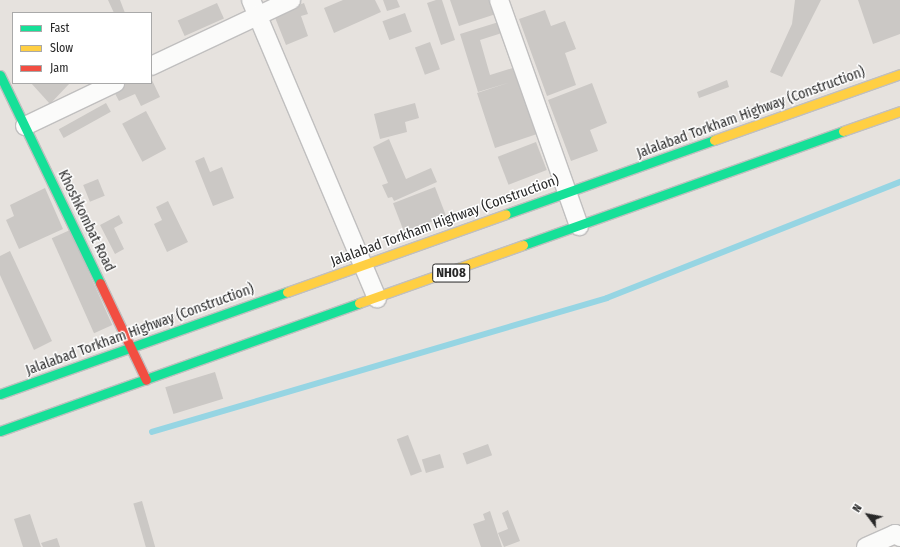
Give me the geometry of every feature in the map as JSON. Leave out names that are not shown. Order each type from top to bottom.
[{"type":"main road","name":"Jalalabad Torkham Highway (Construction)","points":[[0,394],[900,74]]},
{"type":"main road","name":"Khoshkombat Road","points":[[0,75],[146,380]]},
{"type":"main road","name":"NH08","points":[[883,80],[900,83]]},
{"type":"main road","name":"NH08","points":[[0,431],[377,299],[900,111]]},
{"type":"street","points":[[152,65],[254,8],[291,0]]},
{"type":"street","points":[[498,0],[579,226]]},
{"type":"street","points":[[254,8],[377,299]]},
{"type":"street","points":[[25,126],[113,84]]},
{"type":"street","points":[[866,547],[896,534],[900,537]]},
{"type":"building","points":[[108,0],[120,0],[125,12],[114,12]]},
{"type":"building","points":[[343,0],[375,0],[381,12],[334,33],[324,8]]},
{"type":"building","points":[[383,0],[397,0],[400,7],[387,11]]},
{"type":"building","points":[[442,0],[455,40],[441,45],[427,3]]},
{"type":"building","points":[[450,0],[494,0],[499,13],[459,26]]},
{"type":"building","points":[[795,0],[821,0],[782,77],[770,72],[792,24]]},
{"type":"building","points":[[858,0],[900,0],[900,34],[873,44]]},
{"type":"building","points":[[217,3],[224,19],[185,36],[178,20]]},
{"type":"building","points":[[304,3],[308,14],[301,16],[308,36],[286,45],[274,15]]},
{"type":"building","points":[[545,10],[551,26],[565,21],[576,49],[565,53],[576,85],[547,96],[519,19]]},
{"type":"building","points":[[405,13],[412,32],[389,40],[382,21]]},
{"type":"building","points":[[502,21],[505,32],[480,40],[490,75],[516,67],[540,133],[495,148],[477,93],[511,82],[478,92],[460,34]]},
{"type":"building","points":[[430,42],[440,69],[425,75],[415,47]]},
{"type":"building","points":[[152,80],[160,97],[141,106],[135,94],[119,101],[112,88],[121,84],[152,84]]},
{"type":"building","points":[[727,80],[729,87],[699,98],[697,92]]},
{"type":"building","points":[[592,83],[607,123],[590,130],[598,151],[571,161],[548,100]]},
{"type":"building","points":[[32,84],[69,84],[50,104]]},
{"type":"building","points":[[106,103],[111,112],[64,138],[59,129]]},
{"type":"building","points":[[415,103],[419,118],[405,122],[407,132],[380,139],[374,114]]},
{"type":"building","points":[[146,111],[166,149],[142,162],[122,124]]},
{"type":"building","points":[[389,139],[406,179],[431,168],[437,182],[394,201],[392,197],[388,198],[382,185],[388,183],[373,147]]},
{"type":"building","points":[[536,142],[547,170],[508,185],[498,157]]},
{"type":"building","points":[[204,157],[210,172],[222,167],[234,198],[213,206],[195,161]]},
{"type":"building","points":[[98,179],[105,196],[90,202],[83,185]]},
{"type":"building","points":[[435,187],[446,216],[404,232],[393,203]]},
{"type":"building","points":[[45,188],[63,229],[19,249],[6,220],[14,216],[10,205]]},
{"type":"building","points":[[168,201],[188,242],[167,252],[154,224],[162,220],[156,207]]},
{"type":"building","points":[[119,215],[123,223],[114,228],[124,249],[115,254],[100,225]]},
{"type":"building","points":[[70,230],[112,325],[94,333],[52,238]]},
{"type":"building","points":[[10,251],[52,341],[34,350],[0,275],[0,256]]},
{"type":"building","points":[[215,372],[223,399],[173,414],[165,387]]},
{"type":"building","points":[[408,435],[422,471],[411,476],[397,439]]},
{"type":"building","points":[[488,444],[492,455],[467,465],[463,453]]},
{"type":"building","points":[[440,454],[444,467],[426,473],[422,460]]},
{"type":"building","points":[[142,501],[155,547],[146,547],[133,503]]},
{"type":"building","points":[[508,510],[520,541],[504,547],[498,533],[508,529],[502,513]]},
{"type":"building","points":[[490,511],[502,547],[481,547],[473,524],[485,520],[483,514]]},
{"type":"building","points":[[30,514],[41,547],[23,547],[14,519]]},
{"type":"building","points":[[57,538],[60,547],[43,547],[41,543]]},
{"type":"waterway","points":[[152,432],[607,298],[900,182]]},
{"type":"traffic: fast","points":[[0,75],[100,283]]},
{"type":"traffic: fast","points":[[523,245],[843,131]]},
{"type":"traffic: fast","points":[[506,214],[714,140]]},
{"type":"traffic: fast","points":[[0,394],[287,292]]},
{"type":"traffic: fast","points":[[0,431],[359,303]]},
{"type":"traffic: slow","points":[[714,140],[900,74]]},
{"type":"traffic: slow","points":[[843,131],[900,111]]},
{"type":"traffic: slow","points":[[287,292],[506,214]]},
{"type":"traffic: slow","points":[[359,303],[523,245]]},
{"type":"traffic: jam","points":[[100,283],[146,380]]}]
